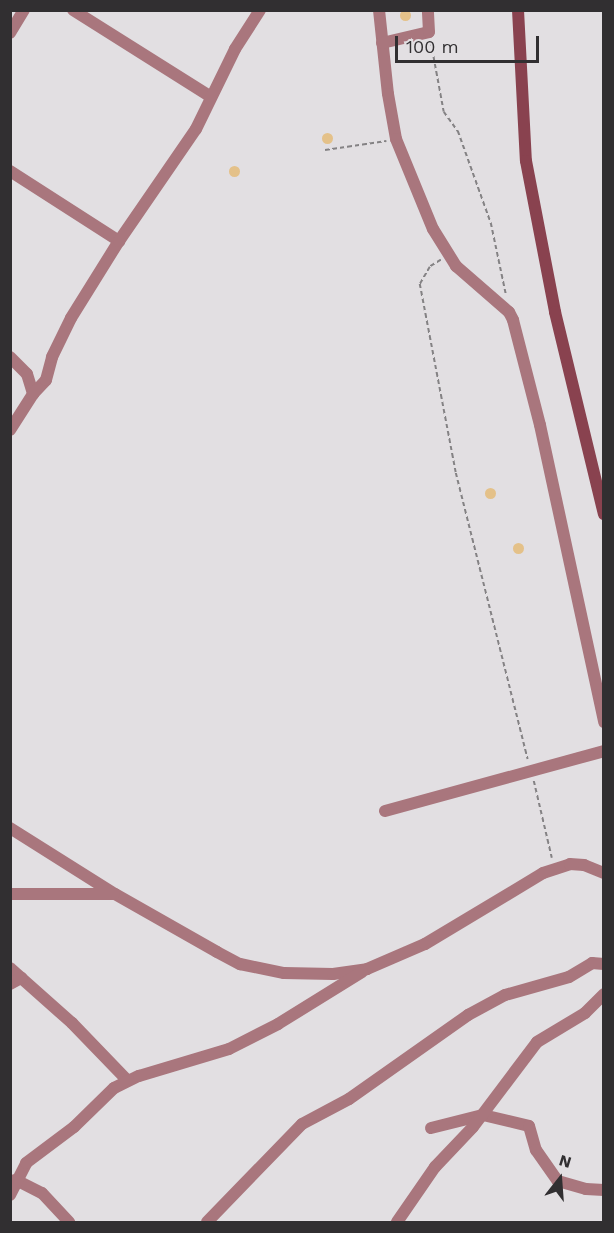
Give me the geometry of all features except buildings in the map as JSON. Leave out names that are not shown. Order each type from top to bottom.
[{"type":"street","points":[[10,33],[24,10]]},
{"type":"street","points":[[73,10],[211,97]]},
{"type":"street","points":[[10,430],[33,394],[46,380],[52,357],[71,318],[119,241],[196,129],[235,49],[260,10]]},
{"type":"street","points":[[379,10],[396,139],[433,229],[448,256],[509,312],[540,425],[603,722]]},
{"type":"street","points":[[382,43],[429,32],[428,10]]},
{"type":"street","points":[[518,10],[526,161],[555,312],[603,513]]},
{"type":"street","points":[[10,171],[119,241]]},
{"type":"street","points":[[10,357],[27,374],[33,394]]},
{"type":"street","points":[[385,811],[603,751]]},
{"type":"street","points":[[10,828],[115,894],[240,964],[284,973],[308,974],[333,974],[367,969]]},
{"type":"street","points":[[10,1195],[13,1180],[26,1163],[74,1127],[114,1088],[127,1080],[229,1049],[278,1024],[367,969],[425,944],[555,868],[570,864],[584,865],[603,873]]},
{"type":"street","points":[[10,894],[115,894]]},
{"type":"street","points":[[207,1222],[302,1124],[349,1099],[468,1015],[505,995],[569,977],[592,963],[603,964]]},
{"type":"street","points":[[10,968],[16,981],[72,1023],[127,1080]]},
{"type":"street","points":[[396,1222],[435,1167],[483,1115],[537,1042],[585,1013],[603,994]]},
{"type":"street","points":[[431,1128],[483,1115],[529,1126],[536,1150],[558,1181],[586,1189],[603,1190]]},
{"type":"street","points":[[13,1180],[42,1193],[69,1222]]},
{"type":"path","points":[[429,32],[444,112],[458,131],[491,223],[509,312]]},
{"type":"path","points":[[325,150],[396,139]]},
{"type":"path","points":[[448,256],[430,267],[420,284],[456,473],[555,868]]}]
